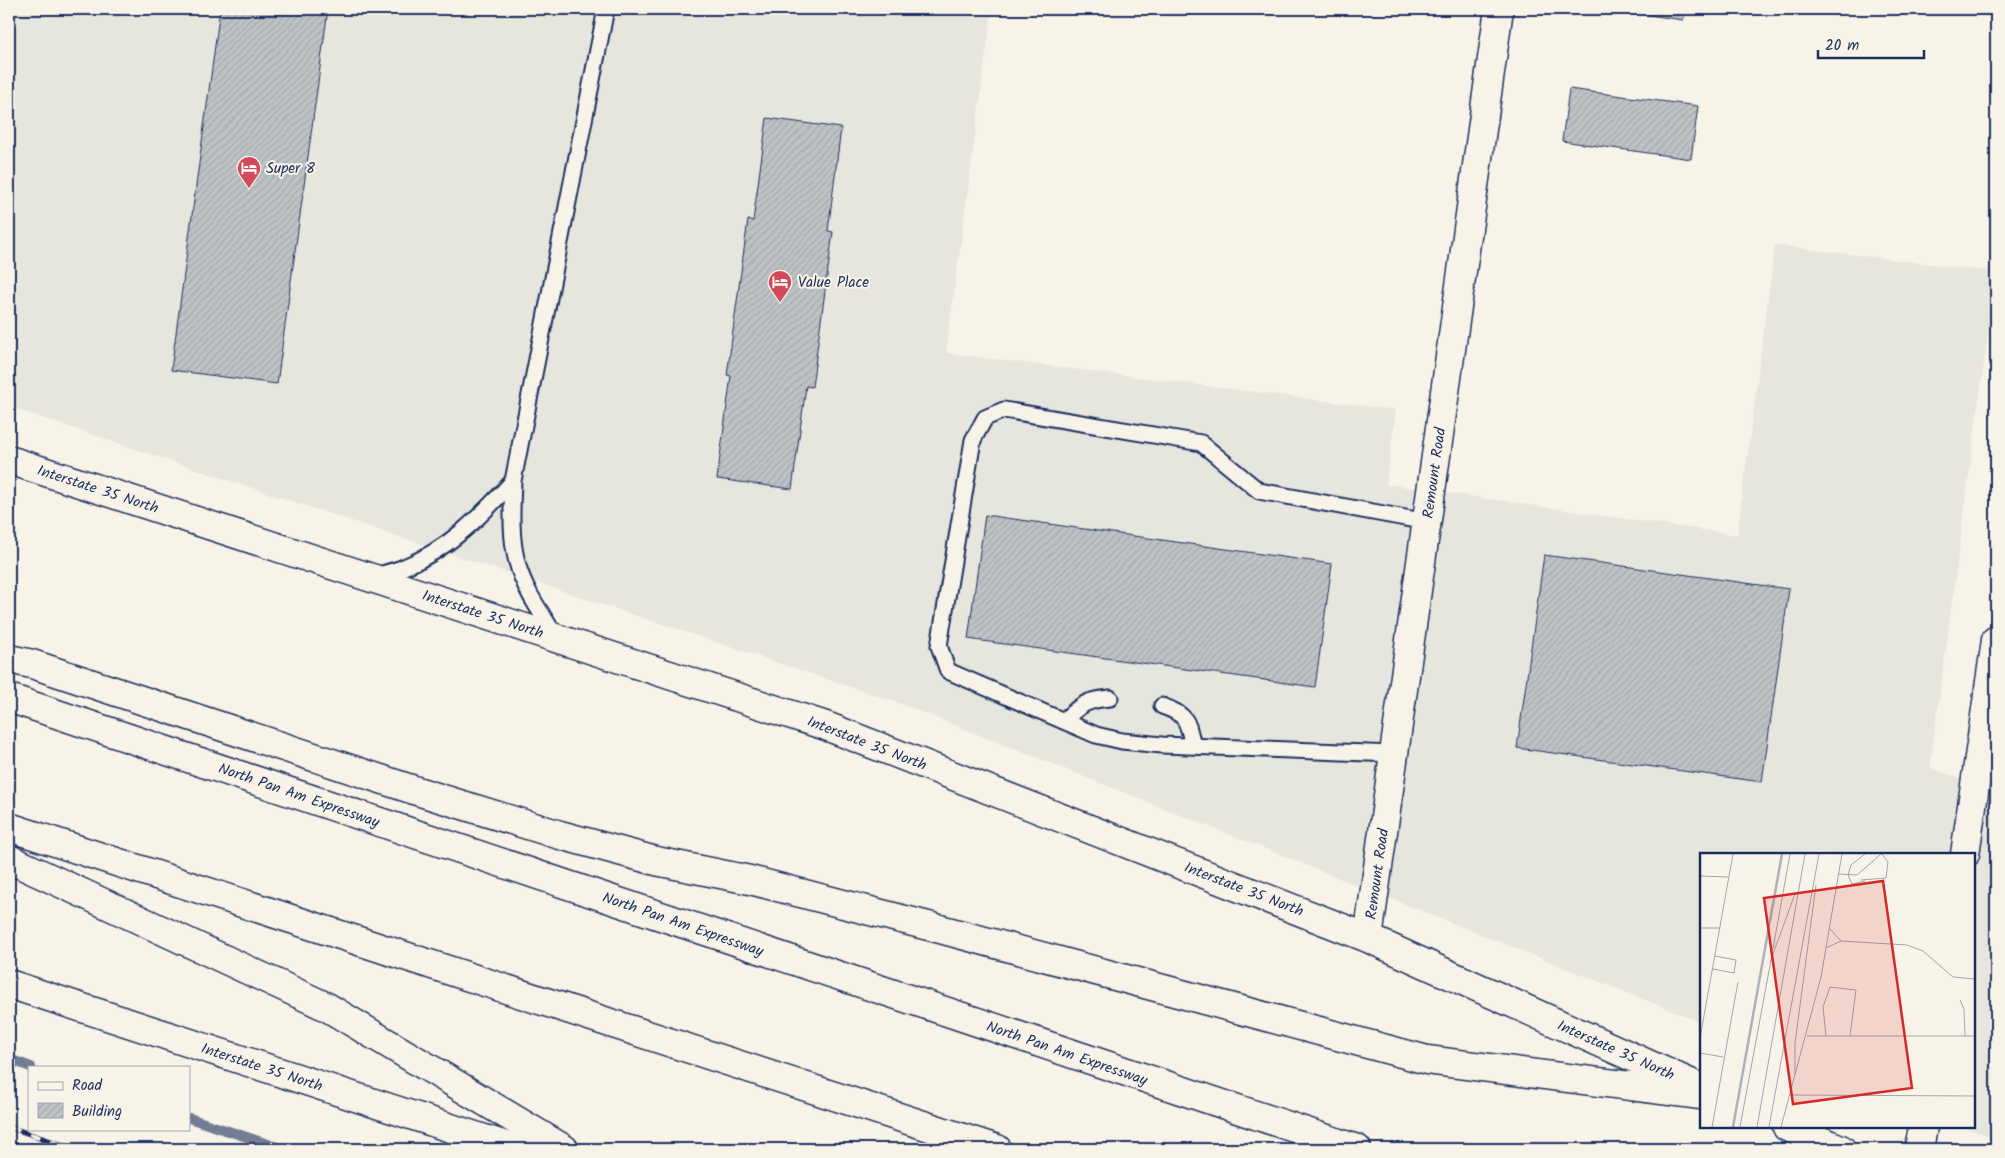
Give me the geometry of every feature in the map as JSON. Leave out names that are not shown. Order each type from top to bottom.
[{"type":"main road","name":"Remount Road","points":[[1368,938],[1499,9]]},
{"type":"main road","name":"Interstate 35 North","points":[[9,460],[826,726],[1368,938],[1700,1088]]},
{"type":"main road","points":[[1965,853],[1996,640]]},
{"type":"main road","points":[[9,658],[417,791],[560,835],[656,861],[750,880],[921,924],[1426,1060],[1700,1095]]},
{"type":"main road","name":"North Pan Am Expressway","points":[[9,698],[1357,1149]]},
{"type":"main road","points":[[9,826],[997,1149]]},
{"type":"main road","points":[[9,859],[328,1007],[564,1149]]},
{"type":"main road","name":"Interstate 35 North","points":[[9,984],[515,1149]]},
{"type":"main road","points":[[1789,1128],[1841,1149]]},
{"type":"main road","points":[[1919,1149],[1923,1128]]},
{"type":"lane","points":[[558,639],[532,598],[517,562],[512,521],[513,481],[606,9]]},
{"type":"lane","points":[[1394,754],[1194,746],[1122,741],[1096,735],[948,671],[939,646],[973,440],[986,418],[1004,410],[1201,443],[1259,491],[1427,522]]},
{"type":"lane","points":[[370,577],[405,567],[454,539],[483,514],[513,481]]},
{"type":"lane","points":[[1063,721],[1080,706],[1092,700],[1110,698]]},
{"type":"lane","points":[[1162,706],[1177,711],[1186,721],[1194,746]]},
{"type":"shaded area","points":[[9,9],[992,9],[946,353],[1396,410],[1386,484],[1737,535],[1775,245],[1996,272],[1930,768],[1996,791],[1996,1139],[1968,1128],[1975,1128],[1975,853],[1700,853],[1700,1022],[899,703],[9,407]]},
{"type":"building","name":"Super 8","points":[[220,9],[328,9],[277,384],[171,370]]},
{"type":"building","points":[[1608,9],[1685,9],[1683,20]]},
{"type":"building","points":[[1569,89],[1698,106],[1691,159],[1562,141]]},
{"type":"building","name":"Value Place","points":[[767,118],[841,128],[828,231],[833,232],[812,387],[806,386],[792,489],[717,479],[731,376],[727,375],[748,220],[753,221]]},
{"type":"building","points":[[985,515],[1332,564],[1315,687],[968,639]]},
{"type":"building","points":[[1544,555],[1789,589],[1762,782],[1517,748]]},
{"type":"waterway","points":[[9,1059],[28,1066]]},
{"type":"waterway","points":[[190,1118],[283,1149]]},
{"type":"railway","points":[[9,1127],[75,1149]]},
{"type":"place","name":"Super 8","points":[[249,189]]},
{"type":"place","name":"Value Place","points":[[780,303]]}]
